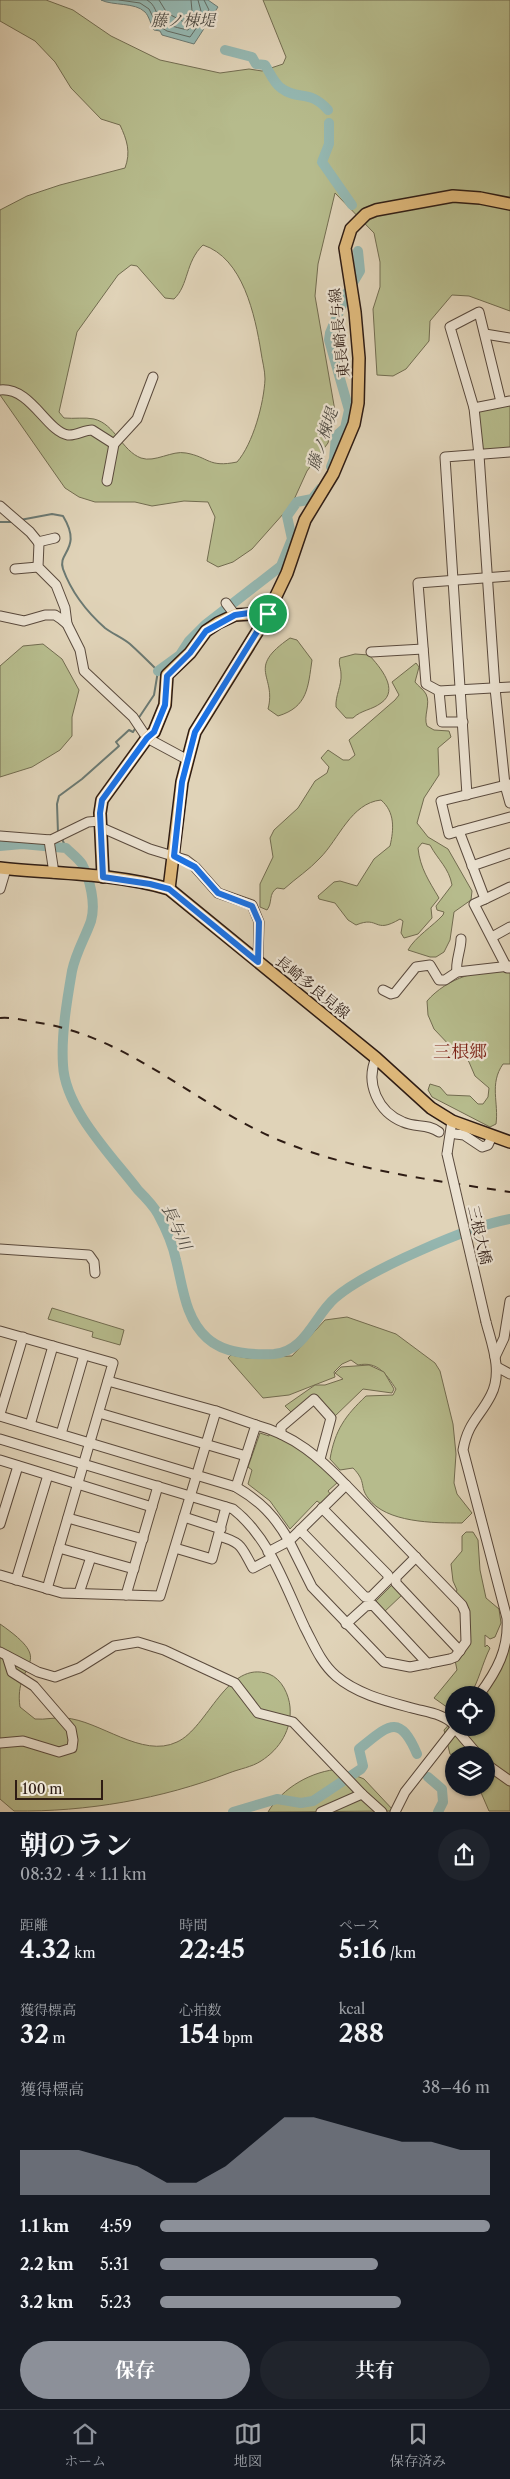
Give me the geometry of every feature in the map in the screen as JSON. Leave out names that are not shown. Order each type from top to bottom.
[{"type":"main road","name":"東長崎長与線","points":[[169,889],[186,759],[195,732],[268,614],[286,573],[305,520],[334,474],[354,424],[358,403],[359,358],[355,312],[345,248],[351,229],[366,214],[376,210],[426,200],[453,196],[480,198],[510,204]]},
{"type":"main road","points":[[100,876],[102,800],[147,738],[154,732],[165,705],[165,684],[170,670],[190,653],[206,631],[235,615],[268,614]]},
{"type":"main road","name":"長崎多良見線","points":[[3,869],[100,876],[169,889],[376,1058],[431,1108],[452,1121],[510,1142]]},
{"type":"street","points":[[474,408],[505,402],[478,312],[450,327],[474,408],[479,454],[495,688],[510,803]]},
{"type":"street","points":[[485,334],[510,338]]},
{"type":"street","points":[[107,481],[114,444],[137,419],[153,377]]},
{"type":"street","points":[[0,390],[21,396],[60,432],[73,435],[92,430],[114,444]]},
{"type":"street","points":[[468,795],[445,457],[510,452]]},
{"type":"street","points":[[0,506],[38,542],[38,566],[56,585],[65,608],[67,624],[80,650],[84,671],[133,717],[147,738],[186,759]]},
{"type":"street","points":[[38,542],[55,538]]},
{"type":"street","points":[[15,569],[38,566]]},
{"type":"street","points":[[510,576],[418,583],[426,684],[439,691],[510,687]]},
{"type":"street","points":[[226,603],[235,615]]},
{"type":"street","points":[[0,616],[24,622],[55,615],[67,624]]},
{"type":"street","points":[[371,652],[423,649]]},
{"type":"street","points":[[439,691],[442,722],[463,722]]},
{"type":"street","points":[[508,784],[441,801],[449,834],[510,816]]},
{"type":"street","points":[[0,836],[55,838],[88,822],[100,824],[150,849],[174,856],[195,867],[218,893],[252,906],[259,922],[258,962]]},
{"type":"street","points":[[459,831],[485,899]]},
{"type":"street","points":[[54,873],[50,852],[55,838]]},
{"type":"street","points":[[472,866],[510,853]]},
{"type":"street","points":[[0,889],[3,869]]},
{"type":"street","points":[[383,990],[391,994],[395,993],[416,968],[430,965],[440,980],[445,980],[457,972],[509,967],[474,904],[510,887]]},
{"type":"street","points":[[492,937],[510,927]]},
{"type":"street","points":[[457,972],[456,967],[461,951],[461,939]]},
{"type":"street","points":[[376,1058],[371,1076],[372,1087],[380,1104],[401,1122],[411,1125],[432,1126],[439,1132]]},
{"type":"street","name":"三根大橋","points":[[452,1121],[447,1154],[497,1367]]},
{"type":"street","points":[[456,1134],[472,1139],[482,1147],[488,1145],[492,1136]]},
{"type":"street","points":[[0,1249],[89,1255],[94,1262],[95,1274]]},
{"type":"street","points":[[495,1357],[504,1338],[510,1301]]},
{"type":"street","points":[[0,1331],[113,1364],[47,1589]]},
{"type":"street","points":[[23,1338],[0,1415],[236,1487],[261,1503],[272,1513],[289,1541],[312,1587],[384,1662],[410,1667],[450,1660],[460,1651],[466,1642],[465,1612],[462,1605],[346,1485],[304,1446],[281,1434],[216,1411],[108,1381]]},
{"type":"street","points":[[30,1425],[53,1346]]},
{"type":"street","points":[[61,1434],[84,1355]]},
{"type":"street","points":[[485,1686],[502,1659],[508,1634],[507,1618],[464,1450],[470,1424],[493,1392],[497,1367],[510,1374]]},
{"type":"street","points":[[281,1434],[281,1427],[314,1399],[331,1418],[320,1459]]},
{"type":"street","points":[[0,1575],[62,1593],[160,1596],[216,1411]]},
{"type":"street","points":[[99,1412],[246,1456]]},
{"type":"street","points":[[236,1487],[256,1425]]},
{"type":"street","points":[[0,1439],[226,1507],[248,1522],[263,1541],[314,1647],[326,1666],[336,1676],[364,1693],[438,1715],[445,1720]]},
{"type":"street","points":[[0,1460],[152,1508]]},
{"type":"street","points":[[0,1524],[18,1466]]},
{"type":"street","points":[[16,1580],[48,1475]]},
{"type":"street","points":[[184,1517],[236,1541],[253,1568],[289,1541],[346,1485]]},
{"type":"street","points":[[126,1595],[158,1486]]},
{"type":"street","points":[[175,1548],[212,1559],[226,1507]]},
{"type":"street","points":[[300,1530],[365,1597],[371,1597],[388,1580],[388,1575],[322,1508]]},
{"type":"street","points":[[68,1518],[142,1539]]},
{"type":"street","points":[[59,1548],[134,1569]]},
{"type":"street","points":[[79,1594],[91,1557]]},
{"type":"street","points":[[416,1558],[396,1577],[396,1583],[460,1651]]},
{"type":"street","points":[[346,1624],[366,1606],[373,1605],[428,1664]]},
{"type":"street","points":[[3,1654],[38,1672],[55,1677],[79,1668],[114,1646],[138,1642],[164,1650],[235,1684],[258,1713],[293,1722],[362,1794],[382,1812]]},
{"type":"street","points":[[0,1743],[23,1741],[59,1752],[72,1748],[73,1740],[71,1729],[52,1708],[45,1697],[34,1686],[12,1672],[3,1654]]},
{"type":"street","points":[[395,1812],[405,1792],[448,1736]]},
{"type":"street","points":[[462,1736],[471,1746]]},
{"type":"street","points":[[495,1770],[510,1781]]},
{"type":"street","points":[[321,1812],[362,1794]]},
{"type":"green space","points":[[0,0],[46,0],[73,10],[111,36],[160,60],[220,73],[249,69],[262,71],[283,64],[286,57],[263,0],[510,0],[510,311],[469,296],[452,295],[430,321],[429,341],[406,369],[393,376],[377,375],[373,309],[380,287],[380,262],[374,233],[335,193],[318,264],[315,296],[335,411],[328,443],[307,471],[292,504],[252,549],[233,562],[218,567],[207,561],[215,517],[208,502],[184,501],[152,506],[135,502],[95,502],[79,497],[65,488],[0,395],[0,210],[27,196],[60,185],[125,168],[128,151],[120,125],[101,119],[71,88],[55,62],[35,41],[0,21]],"holes":[[[203,245],[217,252],[228,262],[237,275],[251,305],[265,376],[257,423],[248,445],[237,462],[227,464],[214,463],[186,453],[175,453],[152,459],[141,458],[134,455],[108,426],[101,422],[91,418],[64,418],[59,412],[77,332],[118,275],[131,265],[137,266],[165,298],[174,299],[182,287],[193,259]]]},
{"type":"green space","points":[[510,405],[510,449],[482,450],[478,408]]},
{"type":"green space","points":[[290,638],[297,640],[312,660],[311,670],[305,695],[301,701],[288,712],[278,716],[268,709],[270,697],[266,665],[269,657]]},
{"type":"green space","points":[[43,644],[62,659],[79,690],[72,717],[72,736],[60,750],[32,767],[0,777],[0,666],[23,646]]},
{"type":"green space","points":[[355,654],[369,655],[383,672],[389,692],[386,698],[378,705],[359,713],[353,718],[346,718],[336,707],[341,678],[339,660],[340,658]]},
{"type":"green space","points":[[416,663],[419,667],[415,682],[425,692],[427,698],[427,726],[434,730],[449,731],[451,737],[438,748],[439,775],[424,798],[417,823],[428,837],[448,849],[472,891],[471,900],[454,912],[450,940],[444,952],[436,957],[408,950],[443,915],[444,912],[437,910],[436,906],[452,885],[446,869],[430,845],[422,843],[418,848],[419,855],[426,874],[439,898],[431,908],[432,918],[418,934],[404,938],[401,933],[403,921],[400,919],[385,925],[369,922],[356,925],[348,920],[335,903],[319,899],[318,896],[334,882],[340,881],[357,886],[374,859],[390,846],[392,833],[391,815],[381,800],[361,808],[346,823],[316,862],[284,889],[277,888],[274,890],[267,910],[260,907],[260,884],[273,857],[270,838],[274,830],[298,808],[315,781],[327,773],[329,767],[321,758],[328,750],[343,760],[349,760],[355,755],[349,740],[395,700],[399,695],[392,682]]},
{"type":"green space","points":[[487,971],[510,971],[510,1064],[503,1064],[496,1079],[496,1124],[490,1127],[432,1097],[428,1090],[430,1084],[440,1087],[447,1095],[470,1096],[478,1104],[483,1104],[488,1097],[489,1088],[475,1076],[462,1052],[453,1049],[434,1029],[428,1015],[427,1001],[444,986],[465,976]]},
{"type":"green space","points":[[52,1308],[124,1330],[120,1345],[92,1337],[93,1332],[48,1319]]},
{"type":"green space","points":[[347,1317],[396,1334],[435,1363],[440,1371],[453,1424],[456,1454],[454,1483],[457,1494],[472,1513],[462,1523],[411,1520],[386,1512],[368,1498],[362,1480],[353,1468],[340,1470],[330,1459],[342,1424],[359,1403],[366,1396],[393,1395],[396,1389],[381,1370],[371,1365],[358,1365],[351,1360],[342,1364],[334,1372],[335,1377],[289,1395],[263,1398],[228,1358],[231,1355],[247,1358],[292,1356],[325,1320]]},
{"type":"green space","points":[[369,1365],[384,1372],[394,1389],[392,1393],[363,1389],[334,1417],[315,1396],[293,1414],[285,1406],[315,1385],[325,1385],[343,1379],[335,1373],[341,1367]]},
{"type":"green space","points":[[270,1432],[305,1452],[338,1482],[328,1491],[331,1495],[321,1504],[317,1501],[290,1529],[270,1501],[248,1484],[252,1470],[248,1467],[260,1433],[269,1436]]},
{"type":"green space","points":[[466,1532],[473,1532],[478,1540],[480,1570],[486,1598],[499,1609],[501,1623],[495,1637],[490,1639],[485,1635],[485,1647],[487,1645],[490,1648],[475,1686],[445,1686],[445,1706],[434,1698],[457,1670],[455,1660],[459,1655],[467,1614],[455,1594],[457,1590],[453,1581],[451,1564],[462,1551],[462,1536]]},
{"type":"green space","points":[[393,1584],[403,1594],[383,1613],[374,1603]]},
{"type":"green space","points":[[0,1624],[18,1637],[27,1648],[30,1656],[30,1663],[22,1680],[20,1707],[35,1719],[61,1718],[78,1720],[135,1742],[150,1746],[164,1746],[177,1742],[188,1734],[230,1685],[241,1676],[254,1672],[274,1676],[284,1688],[290,1707],[287,1731],[274,1751],[257,1763],[177,1790],[151,1797],[96,1806],[41,1811],[14,1811],[0,1799]]},
{"type":"green space","points":[[510,1646],[510,1811],[489,1811],[482,1796],[495,1796],[495,1746],[448,1746],[446,1736],[495,1736],[495,1686],[480,1686]]},
{"type":"green space","points":[[340,1769],[364,1779],[394,1811],[268,1812],[282,1795],[299,1782],[319,1773]]},
{"type":"water","name":"藤ノ棟堤","points":[[101,0],[208,0],[218,7],[194,44],[162,35],[160,31],[154,30],[145,12],[141,9]]},
{"type":"waterway","name":"藤ノ棟堤","points":[[225,50],[252,57],[256,64],[265,65],[274,81],[281,88],[293,94],[310,97],[328,110]]},
{"type":"waterway","name":"藤ノ棟堤","points":[[329,123],[329,144],[322,162],[352,205]]},
{"type":"waterway","name":"藤ノ棟堤","points":[[354,281],[360,271],[358,251]]},
{"type":"waterway","name":"藤ノ棟堤","points":[[331,467],[334,459],[336,436],[345,428],[349,410],[329,340],[330,333],[347,293]]},
{"type":"waterway","name":"藤ノ棟堤","points":[[158,671],[180,655],[189,641],[205,625],[281,566],[292,539],[287,516],[297,502],[312,499],[320,489]]},
{"type":"waterway","points":[[20,520],[52,514],[63,516],[71,536],[62,563],[66,577],[75,593],[98,622],[130,644],[158,671],[154,695],[138,719]]},
{"type":"waterway","points":[[0,522],[13,522]]},
{"type":"waterway","points":[[58,833],[57,804],[59,796],[82,779],[119,746],[116,742],[129,730],[133,732],[136,727]]},
{"type":"waterway","points":[[62,839],[66,848]]},
{"type":"waterway","name":"長与川","points":[[0,846],[22,844],[66,848],[85,870],[90,884],[93,907],[91,921],[74,964],[68,994],[63,1042],[63,1065],[66,1082],[72,1098],[91,1131],[158,1214],[173,1248],[189,1312],[207,1338],[222,1347],[248,1354],[274,1354],[285,1351],[294,1347],[302,1340],[335,1298],[370,1275],[445,1240],[470,1230],[510,1219]]},
{"type":"waterway","points":[[233,1812],[277,1799],[301,1803],[313,1801],[361,1769],[363,1766],[359,1749],[385,1729],[392,1727],[404,1732],[417,1754]]},
{"type":"waterway","points":[[428,1777],[442,1789],[443,1802],[438,1812]]},
{"type":"railway","points":[[0,1018],[68,1029],[100,1041],[131,1056],[250,1126],[281,1141],[309,1151],[337,1160],[394,1173],[510,1192]]},
{"type":"district","name":"三根郷","points":[[460,1052]]},
{"type":"route","points":[[249,613],[268,614],[211,703],[195,732],[186,759],[182,782],[174,856],[186,860],[195,867],[218,893],[245,901],[252,906],[259,922],[258,962],[180,896],[169,889],[150,884],[103,877],[100,813],[102,800],[111,786],[147,738],[154,732],[165,705],[167,696],[165,684],[170,670],[190,653],[206,631],[218,623],[235,615],[249,613]]}]
